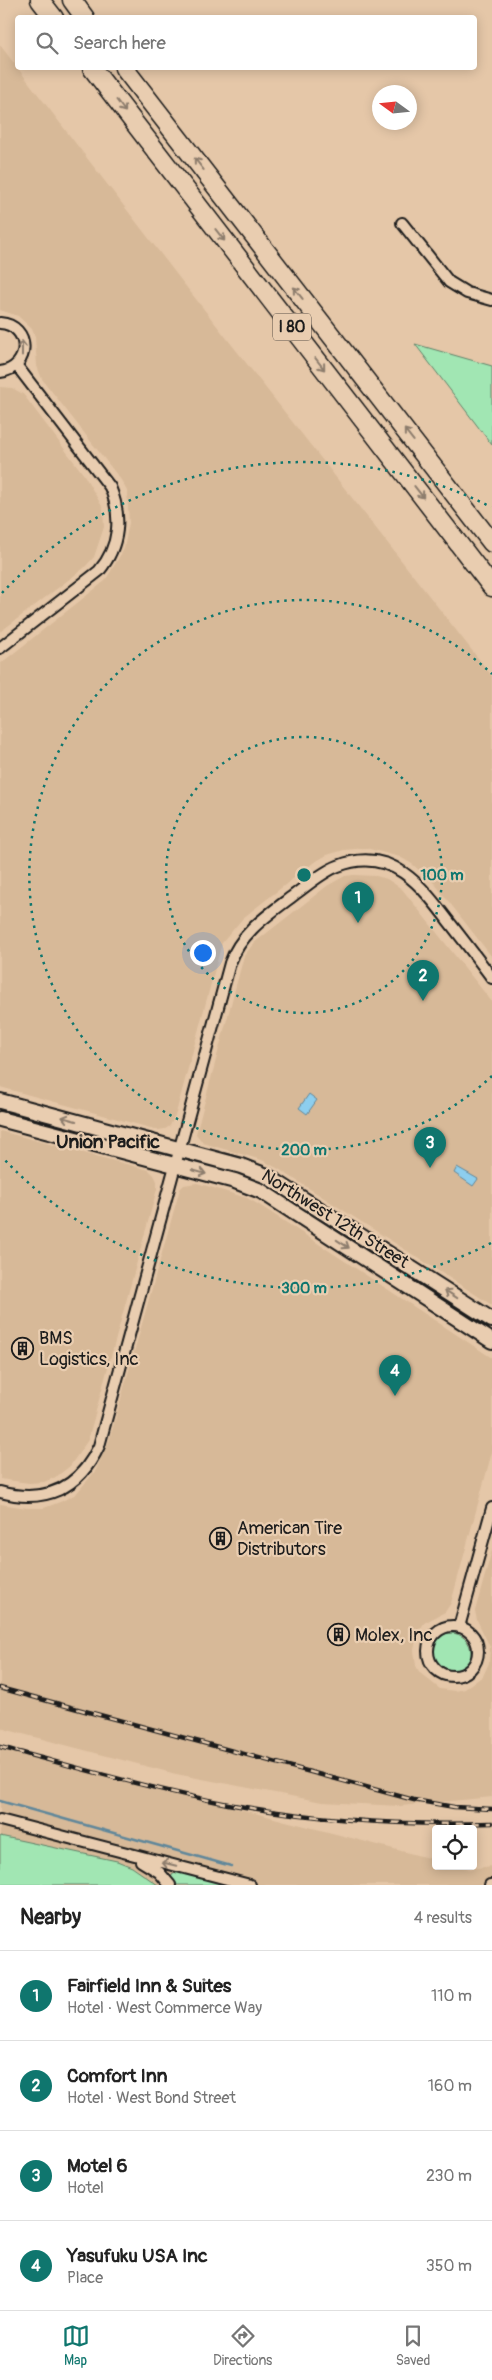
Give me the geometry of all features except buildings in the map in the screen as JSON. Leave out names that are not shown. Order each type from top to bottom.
[{"type":"highway","points":[[40,0],[52,15]]},
{"type":"highway","points":[[72,0],[83,15]]},
{"type":"highway","name":"I 80","points":[[94,70],[492,587]]},
{"type":"highway","name":"I 80","points":[[126,70],[492,543]]},
{"type":"main road","name":"Northwest 12th Street","points":[[0,1101],[241,1166],[267,1176],[492,1320]]},
{"type":"main road","name":"Northwest 12th Street","points":[[0,1119],[235,1181],[261,1191],[492,1341]]},
{"type":"street","points":[[402,222],[453,286],[467,294],[492,300]]},
{"type":"street","points":[[0,323],[11,326],[22,338],[24,353],[17,366],[0,372]]},
{"type":"street","points":[[0,648],[99,571],[110,555],[118,527],[115,500],[110,487],[17,366]]},
{"type":"street","points":[[0,1492],[29,1497],[44,1495],[67,1486],[85,1471],[99,1446],[235,949],[250,930],[317,878],[337,866],[360,861],[379,862],[395,867],[417,882],[492,978]]},
{"type":"street","points":[[459,1627],[492,1508]]},
{"type":"street","points":[[451,1626],[459,1627],[473,1636],[478,1653],[471,1669],[459,1676],[447,1676],[433,1668],[429,1661],[428,1645],[436,1632],[451,1626]]},
{"type":"street","points":[[0,1820],[250,1885]]},
{"type":"street","points":[[107,1849],[149,1865],[170,1885]]},
{"type":"shaded area","points":[[0,45],[15,64],[15,70],[19,70],[177,275],[492,676],[492,957],[435,884],[412,864],[400,857],[366,848],[344,850],[327,855],[313,863],[243,918],[222,943],[176,1113],[170,1126],[165,1129],[158,1130],[0,1087],[0,664],[105,581],[124,549],[129,523],[127,491],[121,480],[42,379],[37,366],[35,337],[32,329],[18,316],[0,310]]},
{"type":"shaded area","points":[[0,387],[12,388],[23,394],[84,475],[103,508],[104,527],[94,557],[84,568],[0,632]]},
{"type":"shaded area","points":[[345,876],[376,876],[387,879],[402,889],[492,1002],[492,1305],[277,1168],[262,1160],[203,1143],[196,1134],[244,956],[254,943],[327,886]]},
{"type":"shaded area","points":[[0,1131],[149,1170],[157,1181],[157,1189],[88,1440],[70,1466],[56,1477],[44,1482],[29,1483],[0,1479]]},
{"type":"shaded area","points":[[197,1183],[247,1198],[261,1206],[492,1358],[492,1452],[451,1603],[445,1612],[424,1623],[417,1635],[414,1650],[416,1666],[420,1673],[440,1689],[455,1691],[465,1689],[483,1676],[489,1663],[490,1647],[477,1620],[475,1611],[492,1550],[492,1797],[400,1806],[322,1802],[176,1774],[0,1728],[0,1504],[27,1508],[44,1508],[76,1494],[96,1470],[109,1441],[180,1189],[184,1185]]},
{"type":"shaded area","points":[[0,1747],[432,1859],[432,1870],[477,1870],[477,1868],[492,1866],[492,1885],[0,1885]]},
{"type":"green space","points":[[415,344],[492,366],[492,445]]},
{"type":"green space","points":[[0,1105],[83,1130],[52,1126],[0,1113]]},
{"type":"green space","points":[[307,1213],[324,1219],[438,1292],[437,1295],[422,1289],[306,1215]]},
{"type":"green space","points":[[451,1633],[465,1639],[471,1653],[465,1667],[451,1673],[437,1667],[431,1653],[437,1639]]},
{"type":"green space","points":[[0,1836],[117,1861],[132,1867],[158,1885],[0,1885]]},
{"type":"green space","points":[[179,1872],[227,1885],[176,1885],[171,1877]]},
{"type":"water","points":[[309,1094],[317,1100],[307,1114],[299,1108]]},
{"type":"water","points":[[457,1167],[478,1179],[473,1186],[454,1173]]},
{"type":"waterway","points":[[0,1801],[231,1866]]},
{"type":"railway","points":[[0,1688],[414,1800],[454,1807],[492,1809]]},
{"type":"railway","points":[[0,1747],[171,1792],[261,1810],[326,1818],[392,1823],[492,1823]]},
{"type":"place","name":"Fairfield Inn & Suites","points":[[358,923]]},
{"type":"place","name":"Comfort Inn","points":[[423,1001]]},
{"type":"place","name":"Motel 6","points":[[430,1168]]},
{"type":"place","name":"BMS Logistics, Inc","points":[[23,1348]]},
{"type":"place","name":"Yasufuku USA Inc","points":[[395,1396]]},
{"type":"place","name":"American Tire Distributors","points":[[221,1538]]},
{"type":"place","name":"Molex, Inc","points":[[339,1635]]},
{"type":"district","name":"Union Pacific","points":[[108,1142]]}]
